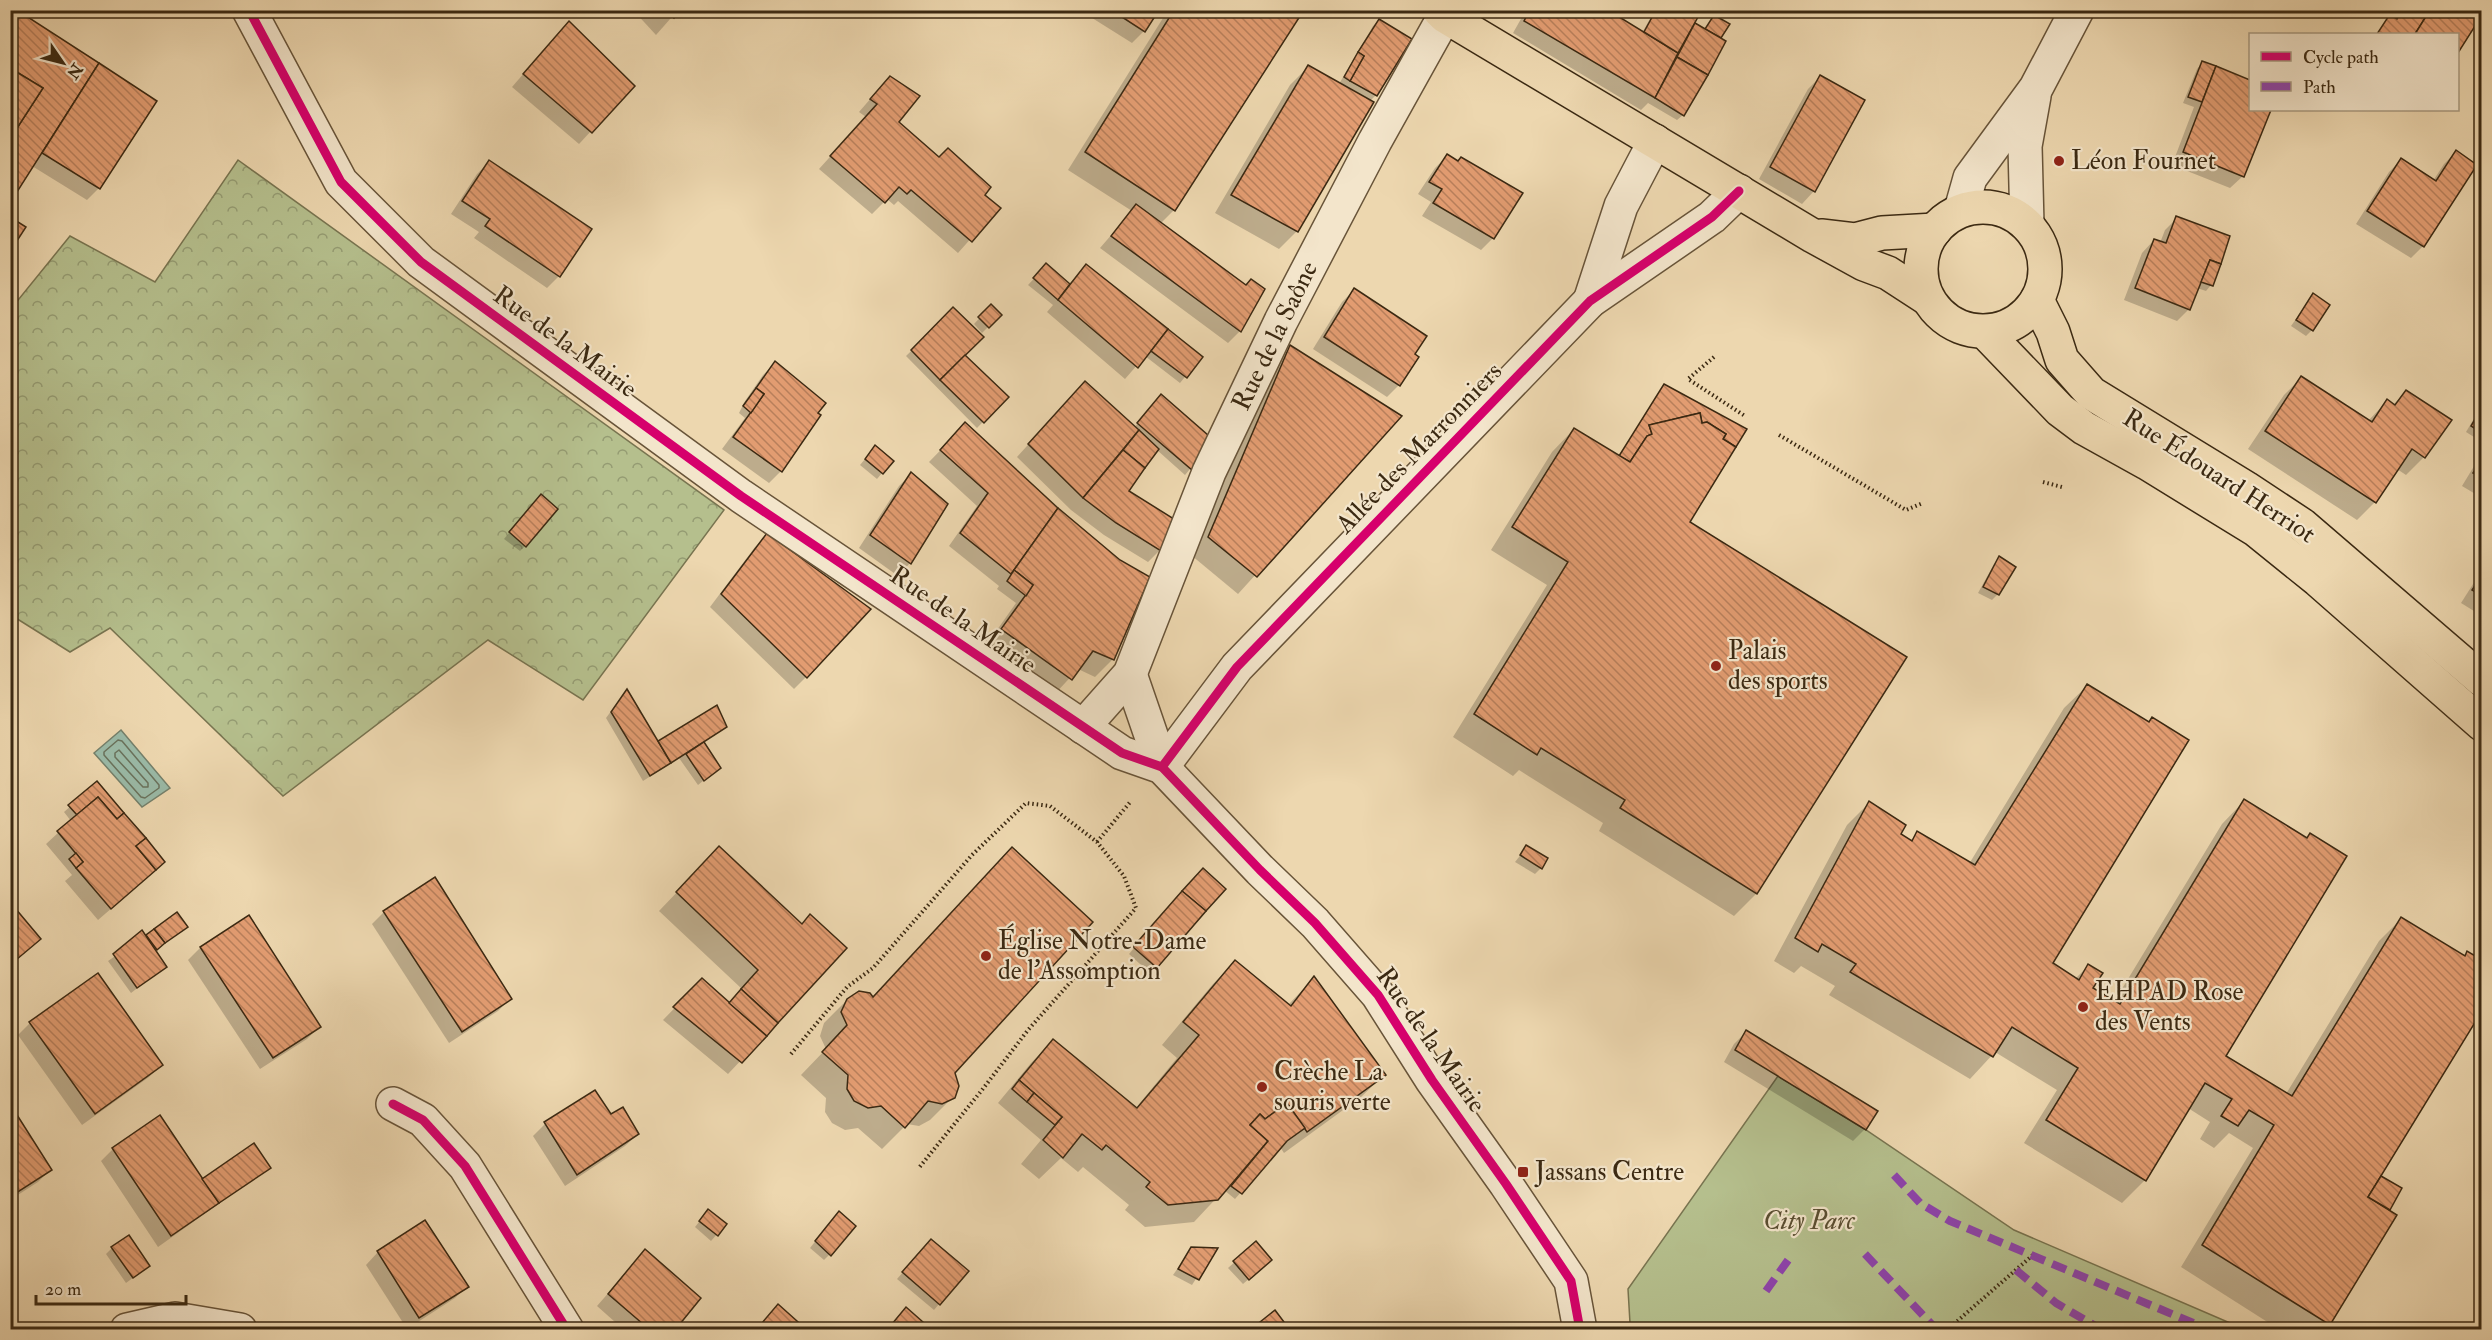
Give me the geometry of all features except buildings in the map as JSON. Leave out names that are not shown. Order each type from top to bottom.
[{"type":"main road","points":[[1440,12],[1813,236],[1864,264],[1888,273],[1928,298]]},
{"type":"main road","points":[[1978,207],[1996,207],[2013,214],[2027,225],[2038,238],[2045,269],[2043,285],[2030,310],[2010,326],[1985,332],[1964,328],[1946,320],[1935,310],[1923,287],[1921,263],[1928,240],[1935,230],[1961,210],[1978,207]]},
{"type":"main road","points":[[1813,236],[1855,240],[1882,233],[1935,230]]},
{"type":"main road","name":"Rue Édouard Herriot","points":[[2037,300],[2053,332],[2062,360],[2091,393],[2302,525],[2481,680]]},
{"type":"main road","name":"Rue Édouard Herriot","points":[[1985,332],[2060,410],[2084,428],[2147,463],[2256,530],[2318,580],[2481,724]]},
{"type":"street","name":"Rue de la Mairie","points":[[249,10],[341,182],[421,262],[741,496],[1122,753],[1162,767],[1261,871],[1315,922],[1378,995],[1432,1080],[1571,1281],[1580,1329]]},
{"type":"street","points":[[1961,210],[1970,178],[2036,88],[2077,10]]},
{"type":"street","name":"Rue de la Saône","points":[[1083,727],[1130,674],[1209,472],[1281,321],[1440,12]]},
{"type":"street","points":[[2027,225],[2025,146],[2036,88]]},
{"type":"street","name":"Allée des Marronniers","points":[[1590,301],[1621,206],[1655,141]]},
{"type":"street","name":"Allée des Marronniers","points":[[1162,767],[1237,667],[1590,301],[1712,217],[1739,191]]},
{"type":"street","points":[[1130,674],[1162,767]]},
{"type":"street","points":[[393,1104],[423,1120],[465,1166],[567,1329]]},
{"type":"street","points":[[128,1329],[175,1319],[240,1329]]},
{"type":"path","points":[[1714,357],[1688,379],[1745,417]]},
{"type":"path","points":[[1779,435],[1906,510],[1923,503]]},
{"type":"path","points":[[2043,482],[2062,487]]},
{"type":"path","points":[[1096,842],[1136,794]]},
{"type":"path","points":[[791,1053],[847,987],[873,968],[972,855],[1026,803],[1050,806],[1096,842],[1124,876],[1136,908],[1028,1030],[918,1169]]},
{"type":"path","points":[[1947,1329],[2034,1254]]},
{"type":"green space","points":[[238,160],[724,510],[583,700],[488,640],[283,796],[110,628],[70,652],[11,615],[10,310],[70,236],[155,282]]},
{"type":"green space","name":"City Parc","points":[[1778,1076],[1866,1130],[2014,1230],[2244,1329],[1634,1329],[1630,1323],[1628,1289]]},
{"type":"water","points":[[121,730],[170,788],[142,807],[94,753]]},
{"type":"marked path","points":[[1894,1175],[1920,1203],[1950,1221],[2210,1330]]},
{"type":"marked path","points":[[1865,1254],[1937,1330]]},
{"type":"marked path","points":[[1766,1291],[1791,1256]]},
{"type":"marked path","points":[[2016,1270],[2056,1303],[2102,1330]]},
{"type":"cycle path","points":[[249,10],[341,182],[421,262],[741,496],[1122,753],[1162,767],[1260,870],[1315,923],[1378,995],[1432,1080],[1571,1281],[1580,1330]]},
{"type":"cycle path","points":[[1162,767],[1237,667],[1590,301],[1712,217],[1739,191]]},
{"type":"cycle path","points":[[393,1104],[423,1120],[465,1166],[567,1330]]},
{"type":"place","name":"Léon Fournet","points":[[2059,161]]},
{"type":"place","name":"Palais des sports","points":[[1716,666]]},
{"type":"place","name":"Église Notre-Dame de l'Assomption","points":[[986,956]]},
{"type":"place","name":"EHPAD Rose des Vents","points":[[2083,1007]]},
{"type":"place","name":"Crèche La souris verte","points":[[1262,1087]]},
{"type":"place","name":"Jassans Centre","points":[[1523,1172]]}]
